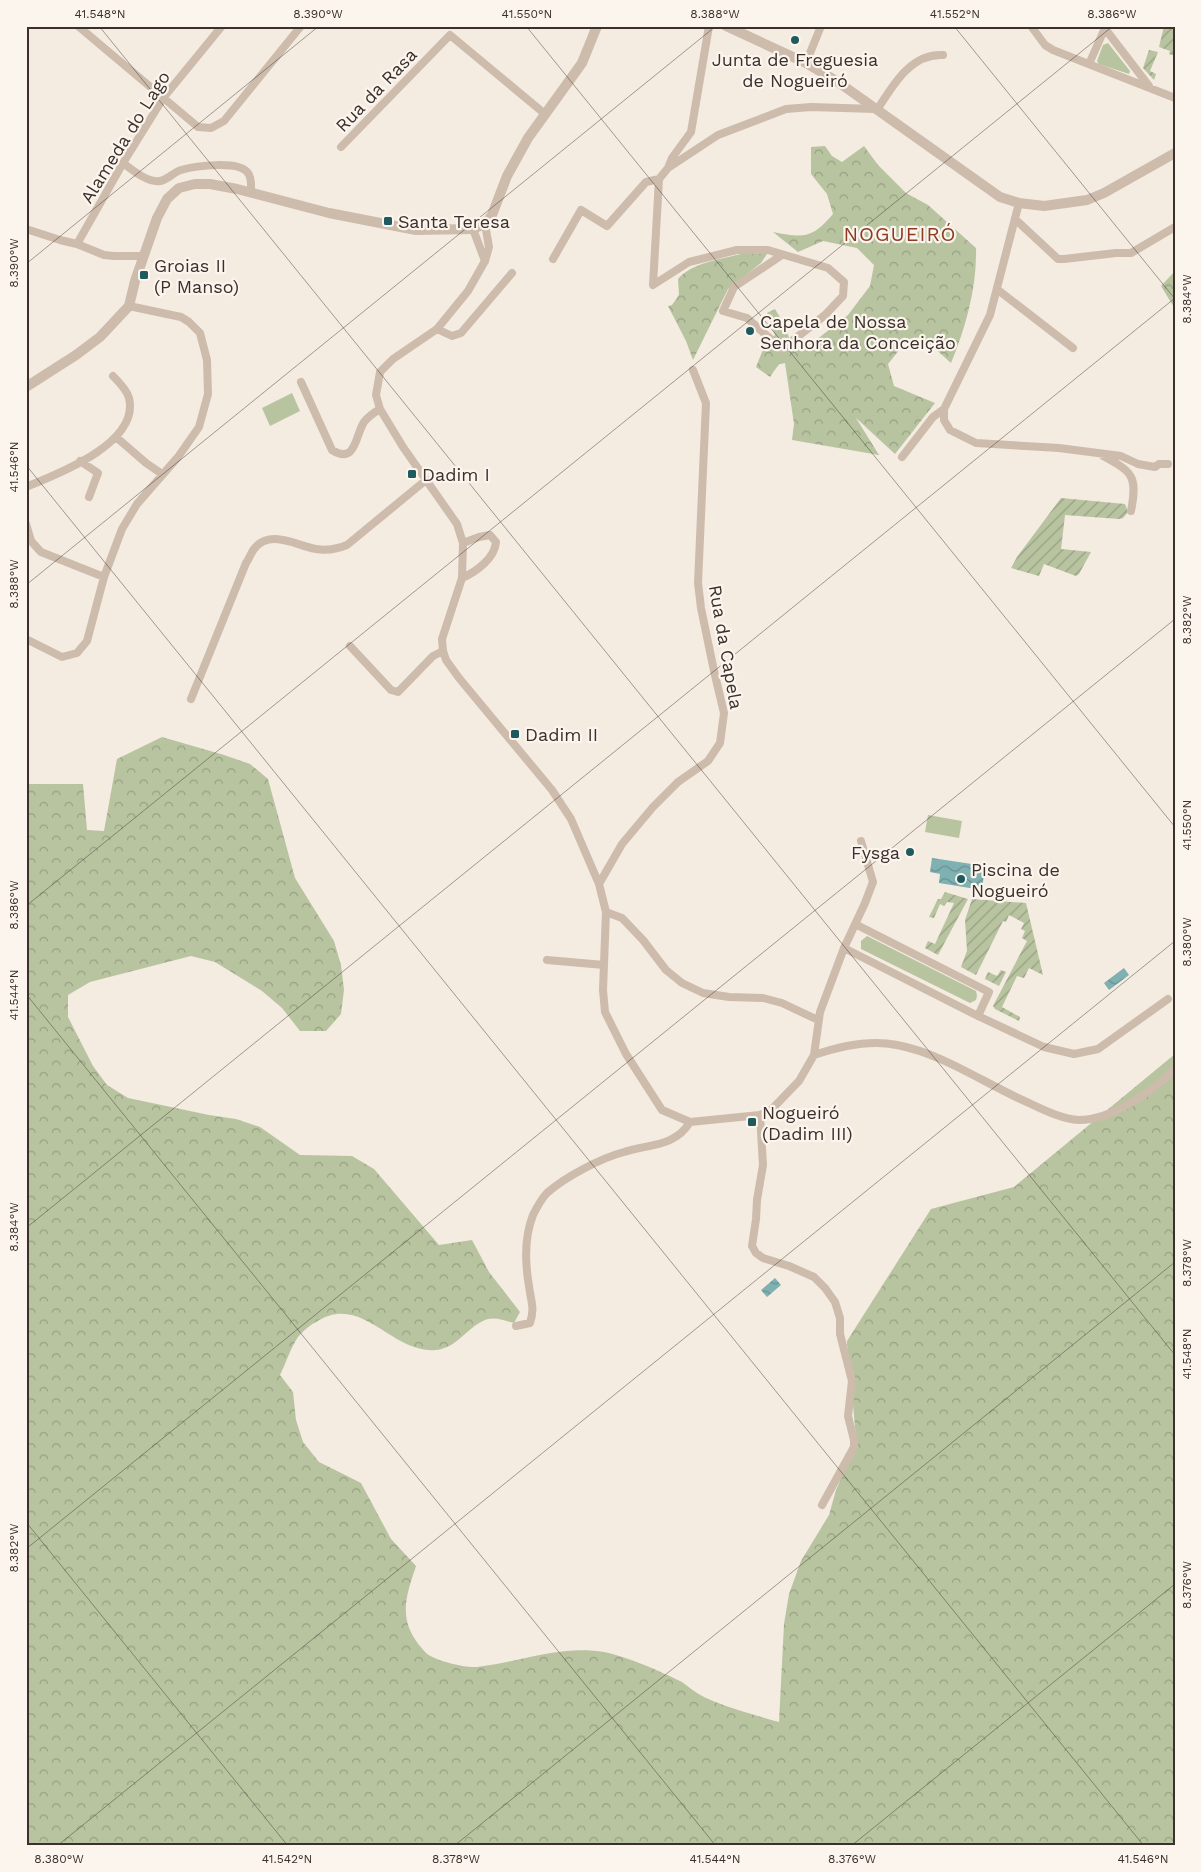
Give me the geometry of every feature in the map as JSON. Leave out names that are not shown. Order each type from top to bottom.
[{"type":"street","points":[[78,26],[198,127],[211,128],[224,120],[301,26]]},
{"type":"street","name":"Alameda do Lago","points":[[77,244],[122,163],[164,97],[222,26]]},
{"type":"street","points":[[26,387],[100,337],[129,306],[135,281],[157,218],[167,199],[179,188],[195,184],[210,184],[251,192],[329,213],[416,230],[473,229],[485,224],[492,215],[507,176],[528,138],[582,63],[597,26]]},
{"type":"street","points":[[668,168],[672,158],[692,132],[709,26]]},
{"type":"street","points":[[726,26],[806,63],[838,82],[1000,197],[1019,203],[1044,206],[1087,200],[1104,193],[1175,153]]},
{"type":"street","points":[[806,63],[821,26]]},
{"type":"street","points":[[1031,26],[1046,45],[1053,50],[1175,98]]},
{"type":"street","points":[[1089,64],[1104,27]]},
{"type":"street","points":[[1104,27],[1150,88]]},
{"type":"street","name":"Rua da Rasa","points":[[341,146],[450,35],[545,114]]},
{"type":"street","points":[[876,110],[905,70],[933,55],[943,55]]},
{"type":"street","points":[[782,255],[734,287],[723,311],[747,318],[782,349],[825,315],[843,296],[844,282],[828,268],[768,250],[737,250],[689,262],[653,285],[659,179],[668,168],[718,135],[786,109],[811,107],[876,110]]},
{"type":"street","points":[[122,163],[152,180],[161,181],[180,170],[201,167],[239,166],[248,172],[251,192]]},
{"type":"street","points":[[553,258],[581,210],[607,226],[646,182],[659,179]]},
{"type":"street","points":[[1019,203],[990,315],[944,409],[944,420],[950,430],[976,443],[1059,448],[1121,456],[1138,464],[1155,467],[1159,464],[1168,464]]},
{"type":"street","points":[[1016,220],[1058,259],[1130,253],[1175,227]]},
{"type":"street","points":[[485,224],[489,247],[485,261],[468,291],[437,329],[393,359],[380,372],[376,395],[380,408],[403,447],[457,524],[463,542],[462,578],[446,624],[442,639],[442,651],[459,678],[552,790],[571,819],[599,884],[606,912],[603,990],[605,1012],[626,1054],[662,1110],[690,1122],[760,1115],[772,1110],[799,1081],[814,1055],[820,1012],[844,948],[873,882],[861,841]]},
{"type":"street","points":[[26,229],[77,244],[104,255],[144,256]]},
{"type":"street","points":[[473,229],[485,261]]},
{"type":"street","points":[[437,329],[452,336],[461,333],[512,273]]},
{"type":"street","points":[[998,290],[1074,348]]},
{"type":"street","points":[[26,639],[62,657],[77,653],[87,640],[104,577],[122,529],[138,504],[178,457],[199,427],[208,394],[208,360],[200,333],[189,322],[180,317],[129,306]]},
{"type":"street","name":"Rua da Capela","points":[[599,884],[622,844],[653,807],[678,782],[708,761],[720,743],[724,713],[701,608],[698,583],[706,403],[693,370]]},
{"type":"street","points":[[26,487],[61,472],[98,451],[116,437],[126,424],[129,398],[123,387],[113,376]]},
{"type":"street","points":[[301,382],[332,450],[339,455],[346,455],[353,450],[365,421],[380,408]]},
{"type":"street","points":[[902,457],[933,417],[944,409]]},
{"type":"street","points":[[116,437],[162,474]]},
{"type":"street","points":[[1098,454],[1128,471],[1132,478],[1133,486],[1132,511]]},
{"type":"street","points":[[80,461],[98,473],[89,497]]},
{"type":"street","points":[[191,699],[254,548],[267,540],[280,538],[317,550],[334,550],[347,545],[426,480]]},
{"type":"street","points":[[26,524],[32,541],[41,552],[104,577]]},
{"type":"street","points":[[462,578],[470,575],[496,549],[496,542],[490,535],[463,542]]},
{"type":"street","points":[[350,646],[391,690],[398,692],[405,687],[433,656],[442,651]]},
{"type":"street","points":[[606,912],[622,918],[643,940],[666,970],[682,983],[703,993],[729,997],[763,998],[818,1020]]},
{"type":"street","points":[[855,924],[988,992],[978,1016]]},
{"type":"street","points":[[844,948],[1044,1047],[1074,1054],[1098,1049],[1168,999]]},
{"type":"street","points":[[547,960],[604,965]]},
{"type":"street","points":[[814,1055],[839,1047],[868,1043],[895,1044],[923,1052],[1052,1114],[1077,1120],[1090,1119],[1108,1113],[1138,1098],[1162,1082],[1175,1069]]},
{"type":"street","points":[[760,1115],[763,1165],[752,1246],[756,1253],[763,1258],[802,1271],[814,1278],[825,1288],[835,1302],[840,1318],[840,1334],[852,1381],[848,1416],[854,1447],[822,1505]]},
{"type":"street","points":[[516,1326],[530,1323],[534,1311],[529,1286],[526,1241],[533,1215],[546,1194],[592,1165],[624,1152],[652,1147],[673,1139],[684,1131],[690,1122]]},
{"type":"green space","points":[[1164,26],[1175,26],[1175,56],[1169,54],[1170,51],[1159,47]]},
{"type":"green space","points":[[1108,43],[1130,71],[1129,74],[1099,64],[1097,61],[1103,45]]},
{"type":"green space","points":[[1149,50],[1158,52],[1150,71],[1156,74],[1154,80],[1143,68]]},
{"type":"green space","points":[[825,146],[832,156],[842,162],[864,146],[878,165],[906,193],[928,205],[976,248],[975,277],[970,307],[951,363],[922,337],[908,339],[888,364],[894,386],[935,403],[895,454],[856,418],[879,455],[792,440],[794,424],[785,363],[779,364],[770,377],[756,367],[762,352],[775,335],[767,313],[775,309],[784,324],[794,351],[807,347],[848,315],[870,286],[874,265],[857,248],[823,241],[798,252],[773,232],[800,236],[806,235],[819,228],[833,214],[827,194],[811,174],[811,147]]},
{"type":"green space","points":[[741,254],[767,254],[761,263],[728,289],[693,360],[686,341],[668,306],[672,305],[679,295],[678,279],[684,273],[699,265]]},
{"type":"green space","points":[[1175,271],[1175,309],[1161,286]]},
{"type":"green space","points":[[292,393],[300,411],[270,426],[262,408]]},
{"type":"green space","points":[[1061,498],[1125,504],[1128,512],[1123,518],[1119,519],[1065,515],[1061,549],[1091,552],[1076,576],[1044,564],[1039,576],[1011,568],[1017,557]]},
{"type":"green space","points":[[162,737],[250,764],[268,779],[295,878],[334,941],[341,965],[344,990],[341,1014],[326,1031],[300,1031],[282,1008],[262,991],[215,962],[191,956],[90,982],[68,995],[68,1017],[93,1066],[107,1085],[128,1098],[236,1119],[260,1127],[300,1155],[352,1156],[374,1169],[439,1245],[472,1240],[489,1272],[520,1312],[514,1323],[498,1319],[488,1319],[475,1326],[451,1345],[436,1350],[420,1349],[405,1343],[376,1326],[348,1314],[333,1315],[316,1322],[304,1330],[291,1350],[280,1375],[293,1392],[296,1420],[303,1442],[319,1462],[361,1483],[391,1539],[416,1566],[407,1597],[406,1616],[408,1625],[412,1635],[426,1653],[443,1661],[477,1667],[556,1652],[588,1650],[604,1652],[664,1673],[713,1701],[779,1722],[784,1624],[789,1594],[801,1561],[829,1515],[836,1490],[857,1448],[847,1341],[931,1209],[1014,1187],[1175,1054],[1175,1846],[26,1846],[26,784],[83,784],[87,830],[104,831],[117,759]]},
{"type":"green space","points":[[928,815],[962,821],[959,838],[925,832]]},
{"type":"green space","points":[[945,892],[968,899],[938,955],[925,948],[928,941],[935,944],[954,903],[947,902],[944,906],[940,904],[934,918],[929,917],[938,899],[941,899]]},
{"type":"green space","points":[[972,899],[1026,903],[1043,975],[1029,968],[1024,978],[1017,976],[1002,1007],[1020,1017],[1019,1021],[995,1009],[993,1006],[1027,941],[1022,938],[1025,931],[1021,929],[1024,923],[1009,915],[1006,922],[1003,921],[976,975],[961,967],[967,951],[965,920]]},
{"type":"green space","points":[[867,936],[976,991],[976,1000],[970,1003],[861,949],[861,941]]},
{"type":"green space","points":[[1001,970],[1006,972],[999,986],[985,979],[988,972],[997,976]]},
{"type":"water","name":"Piscina de Nogueiró","points":[[932,858],[985,866],[982,890],[939,883],[940,874],[930,872]]},
{"type":"water","points":[[1124,968],[1129,975],[1109,990],[1104,983]]},
{"type":"water","points":[[775,1278],[781,1285],[767,1297],[761,1290]]},
{"type":"place","name":"Junta de Freguesia de Nogueiró","points":[[795,40]]},
{"type":"place","name":"Santa Teresa","points":[[388,221]]},
{"type":"place","name":"Groias II (P Manso)","points":[[144,275]]},
{"type":"place","name":"Capela de Nossa Senhora da Conceição","points":[[750,331]]},
{"type":"place","name":"Dadim I","points":[[412,474]]},
{"type":"place","name":"Dadim II","points":[[515,734]]},
{"type":"place","name":"Fysga","points":[[910,852]]},
{"type":"place","name":"Piscina de Nogueiró","points":[[961,879]]},
{"type":"place","name":"Nogueiró (Dadim III)","points":[[752,1122]]},
{"type":"district","name":"NOGUEIRÓ","points":[[900,234]]}]
